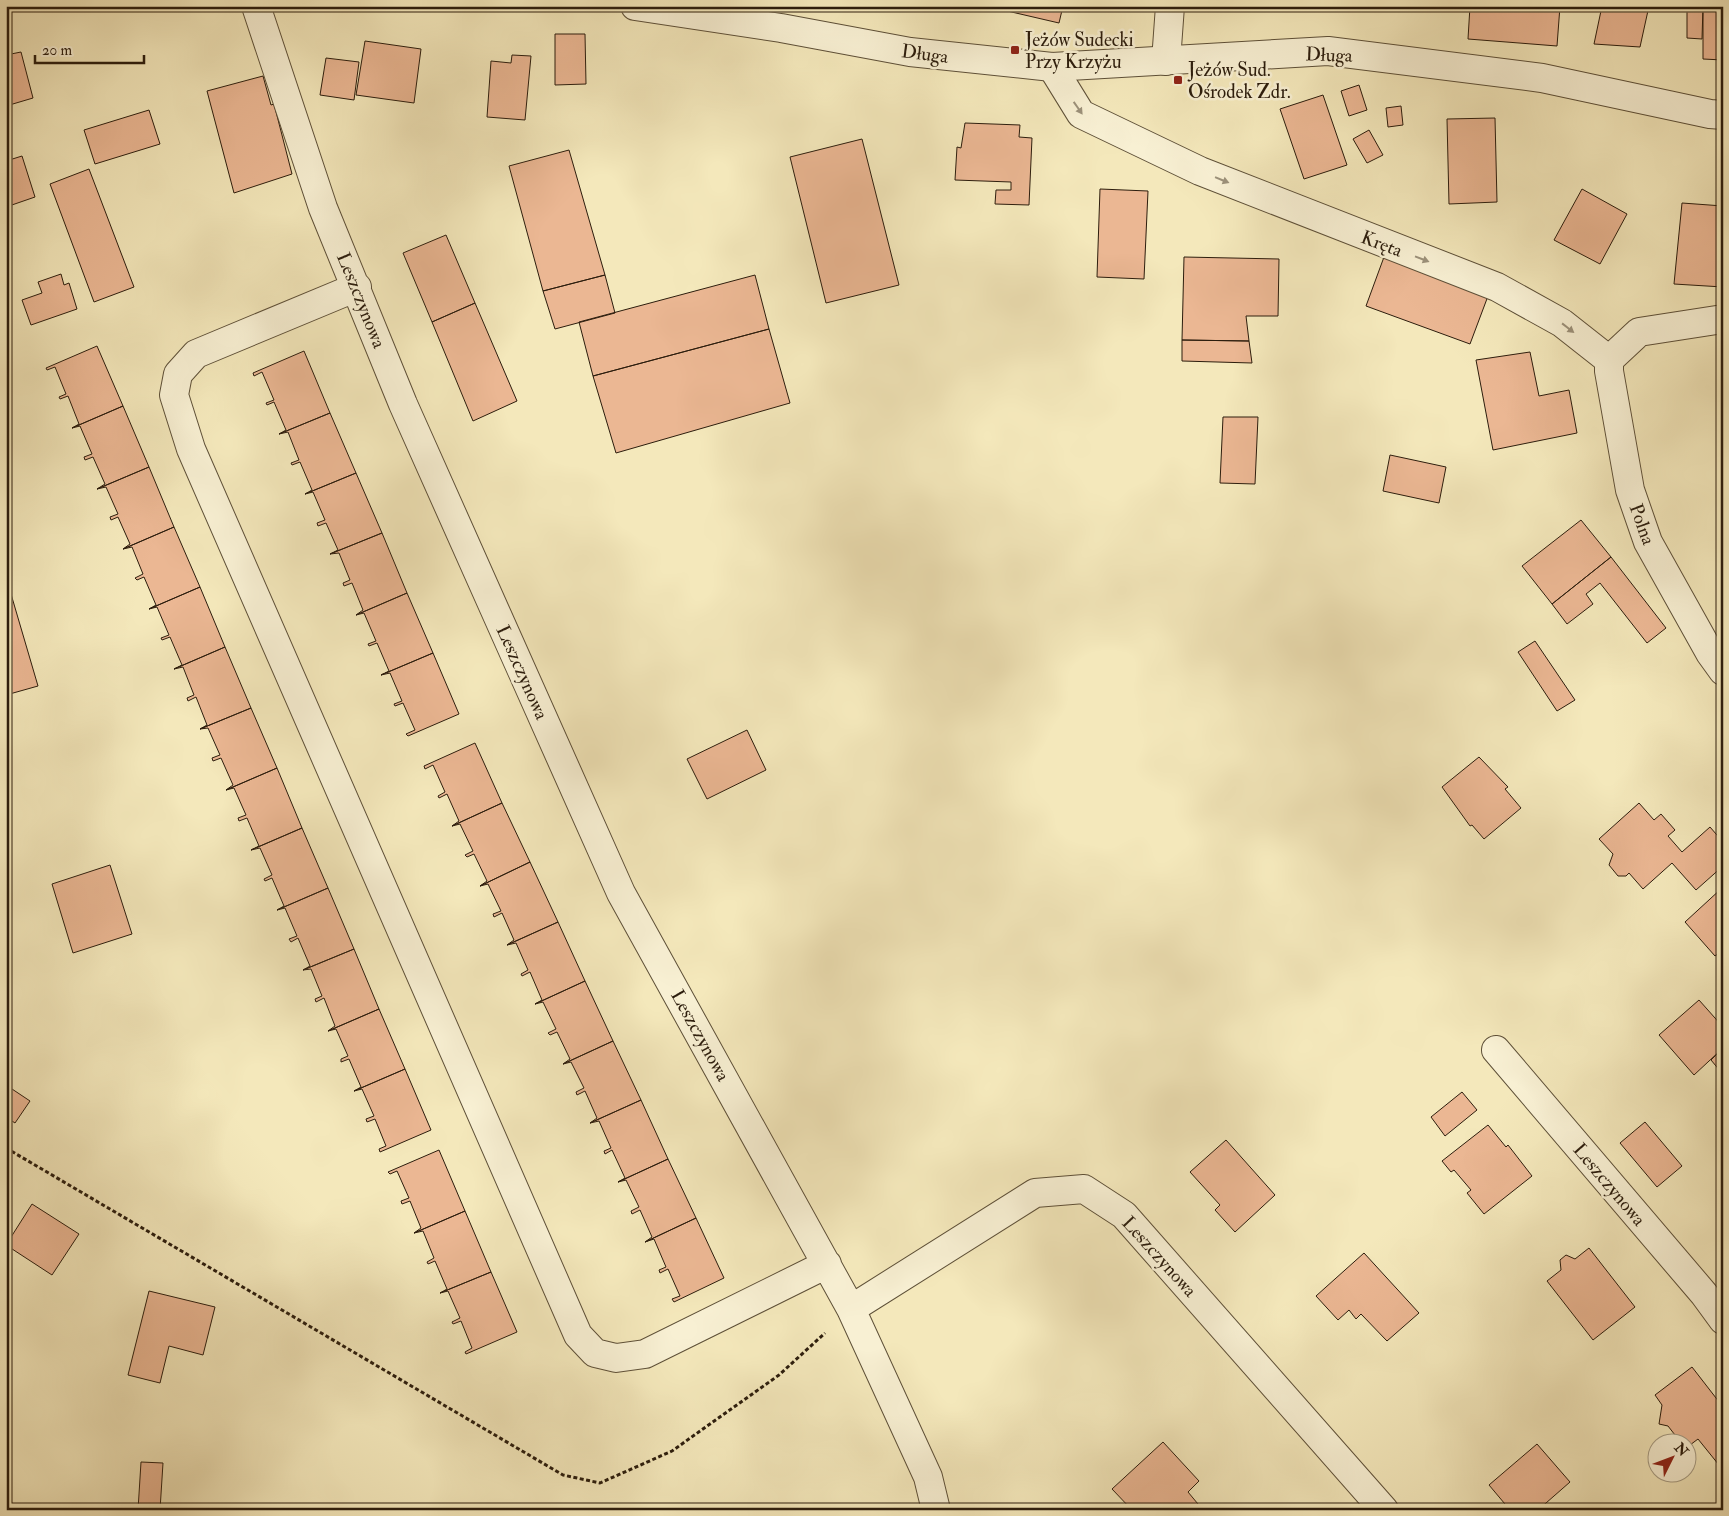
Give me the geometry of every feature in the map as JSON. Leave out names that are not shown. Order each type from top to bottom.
[{"type":"street","name":"Leszczynowa","points":[[256,6],[312,177],[403,404],[622,893],[851,1309],[928,1476],[936,1510]]},
{"type":"street","name":"Długa","points":[[635,6],[781,28],[910,52],[1052,67],[1328,51],[1542,78],[1710,114],[1723,115]]},
{"type":"street","points":[[1166,61],[1170,6]]},
{"type":"street","name":"Kręta","points":[[1052,67],[1081,114],[1200,171],[1497,288],[1562,323],[1608,360]]},
{"type":"street","points":[[357,287],[196,354],[178,374],[174,395],[191,449],[578,1335],[595,1353],[616,1358],[645,1354],[827,1264]]},
{"type":"street","points":[[1608,360],[1638,332],[1723,319]]},
{"type":"street","name":"Polna","points":[[1608,360],[1608,370],[1630,490],[1648,542],[1710,653],[1723,671]]},
{"type":"street","name":"Leszczynowa","points":[[1496,1050],[1704,1294],[1723,1320]]},
{"type":"street","name":"Leszczynowa","points":[[851,1309],[1035,1193],[1084,1189],[1124,1215],[1384,1510]]},
{"type":"path","points":[[6,1148],[563,1476],[600,1483],[672,1451],[779,1375],[851,1309]]},
{"type":"building","points":[[1003,6],[1063,6],[1059,23],[1003,10]]},
{"type":"building","points":[[1470,6],[1560,6],[1557,46],[1468,39]]},
{"type":"building","points":[[1602,6],[1649,6],[1640,47],[1594,44]]},
{"type":"building","points":[[1687,6],[1703,6],[1702,39],[1687,38]]},
{"type":"building","points":[[1703,6],[1723,6],[1723,60],[1703,59]]},
{"type":"building","points":[[555,34],[585,34],[586,84],[555,85]]},
{"type":"building","points":[[365,41],[421,49],[414,103],[356,95]]},
{"type":"building","points":[[21,52],[33,98],[6,106],[6,55]]},
{"type":"building","points":[[512,55],[531,56],[525,120],[487,117],[491,61],[511,63]]},
{"type":"building","points":[[326,58],[359,62],[354,100],[320,95]]},
{"type":"building","points":[[263,76],[271,105],[274,104],[292,174],[234,193],[207,91]]},
{"type":"building","points":[[1359,85],[1367,110],[1349,116],[1341,91]]},
{"type":"building","points":[[1323,95],[1347,165],[1304,179],[1280,109]]},
{"type":"building","points":[[1401,106],[1403,125],[1388,127],[1386,108]]},
{"type":"building","points":[[149,110],[160,144],[95,164],[84,130]]},
{"type":"building","points":[[1495,118],[1497,202],[1449,204],[1447,119]]},
{"type":"building","points":[[965,123],[1020,125],[1019,137],[1032,138],[1029,205],[995,204],[996,190],[1011,190],[1011,182],[955,180],[957,147],[961,148]]},
{"type":"building","points":[[1369,130],[1383,155],[1367,163],[1353,139]]},
{"type":"building","points":[[862,139],[899,285],[826,303],[790,157]]},
{"type":"building","points":[[569,150],[605,275],[543,291],[509,166]]},
{"type":"building","points":[[22,156],[35,197],[6,207],[6,161]]},
{"type":"building","points":[[89,169],[134,287],[94,302],[50,184]]},
{"type":"building","points":[[1100,189],[1148,191],[1144,279],[1097,277]]},
{"type":"building","points":[[1582,189],[1627,214],[1600,264],[1554,240]]},
{"type":"building","points":[[1682,203],[1723,206],[1723,287],[1674,284]]},
{"type":"building","points":[[446,235],[475,303],[432,322],[403,253]]},
{"type":"building","points":[[1184,257],[1279,259],[1278,316],[1246,316],[1249,341],[1182,340]]},
{"type":"building","points":[[1384,257],[1488,296],[1470,344],[1366,306]]},
{"type":"building","points":[[61,274],[64,285],[69,283],[77,309],[31,325],[22,300],[42,293],[38,282]]},
{"type":"building","points":[[605,275],[615,313],[555,329],[543,291]]},
{"type":"building","points":[[755,275],[769,329],[593,376],[579,322]]},
{"type":"building","points":[[475,303],[517,401],[473,421],[432,322]]},
{"type":"building","points":[[769,329],[790,403],[616,453],[593,376]]},
{"type":"building","points":[[1182,340],[1249,341],[1252,363],[1182,361]]},
{"type":"building","points":[[97,346],[123,406],[72,428],[79,424],[68,396],[60,399],[59,397],[66,394],[55,367],[47,370],[46,368]]},
{"type":"building","points":[[304,351],[330,413],[279,434],[286,430],[274,402],[267,405],[266,403],[274,400],[262,372],[254,376],[253,373]]},
{"type":"building","points":[[1530,352],[1539,396],[1569,390],[1577,433],[1493,450],[1476,360]]},
{"type":"building","points":[[123,406],[149,467],[97,489],[105,484],[93,457],[85,460],[84,457],[92,454],[80,426],[72,428]]},
{"type":"building","points":[[330,413],[356,473],[305,494],[312,490],[300,462],[292,465],[291,463],[299,460],[288,432],[279,434]]},
{"type":"building","points":[[1223,417],[1258,417],[1255,484],[1220,483]]},
{"type":"building","points":[[1390,455],[1446,467],[1439,503],[1383,491]]},
{"type":"building","points":[[149,467],[174,527],[123,549],[130,544],[118,517],[111,520],[110,517],[118,514],[106,487],[97,489]]},
{"type":"building","points":[[356,473],[382,533],[330,554],[338,550],[326,523],[318,526],[317,523],[325,520],[313,492],[305,494]]},
{"type":"building","points":[[1581,520],[1611,557],[1552,604],[1522,566]]},
{"type":"building","points":[[174,527],[200,587],[149,609],[156,605],[144,577],[137,580],[135,578],[143,574],[132,547],[123,549]]},
{"type":"building","points":[[382,533],[407,593],[356,615],[363,610],[352,583],[344,586],[343,583],[350,580],[339,553],[330,554]]},
{"type":"building","points":[[1611,557],[1666,628],[1647,643],[1600,583],[1586,594],[1593,604],[1567,624],[1552,604]]},
{"type":"building","points":[[6,577],[38,686],[6,695]]},
{"type":"building","points":[[200,587],[225,647],[174,669],[182,665],[170,637],[162,640],[161,638],[169,635],[157,607],[149,609]]},
{"type":"building","points":[[407,593],[433,653],[381,675],[389,671],[377,643],[369,646],[368,644],[376,641],[364,613],[356,615]]},
{"type":"building","points":[[1535,641],[1575,700],[1557,711],[1518,652]]},
{"type":"building","points":[[225,647],[251,708],[200,729],[207,725],[196,697],[188,701],[187,698],[194,695],[183,667],[174,669]]},
{"type":"building","points":[[433,653],[459,714],[408,736],[406,734],[415,730],[403,703],[395,706],[394,704],[402,701],[390,673],[381,675]]},
{"type":"building","points":[[251,708],[277,768],[226,790],[233,785],[221,758],[213,761],[212,758],[220,755],[208,728],[200,729]]},
{"type":"building","points":[[747,730],[766,770],[707,799],[687,759]]},
{"type":"building","points":[[475,743],[502,803],[452,826],[459,821],[447,794],[439,798],[438,796],[445,792],[433,765],[425,769],[424,766]]},
{"type":"building","points":[[1479,757],[1508,787],[1505,789],[1521,808],[1484,839],[1472,825],[1470,826],[1442,787]]},
{"type":"building","points":[[277,768],[302,828],[251,850],[259,846],[247,818],[239,821],[238,818],[246,815],[234,788],[226,790]]},
{"type":"building","points":[[502,803],[530,862],[480,886],[487,881],[474,854],[467,857],[465,855],[473,851],[460,824],[452,826]]},
{"type":"building","points":[[1639,803],[1654,820],[1661,814],[1675,830],[1668,836],[1682,852],[1710,827],[1723,842],[1723,866],[1696,890],[1672,863],[1643,889],[1629,873],[1626,876],[1618,876],[1609,865],[1613,854],[1599,839]]},
{"type":"building","points":[[302,828],[328,888],[277,910],[284,906],[272,878],[265,881],[264,879],[272,875],[260,848],[251,850]]},
{"type":"building","points":[[530,862],[558,922],[507,945],[514,940],[502,913],[494,917],[493,914],[501,911],[488,884],[480,886]]},
{"type":"building","points":[[110,865],[132,934],[73,953],[52,884]]},
{"type":"building","points":[[328,888],[354,949],[303,970],[310,966],[298,938],[291,942],[289,939],[297,936],[285,908],[277,910]]},
{"type":"building","points":[[1722,888],[1723,950],[1715,956],[1685,922]]},
{"type":"building","points":[[558,922],[585,981],[535,1004],[542,1000],[530,972],[522,976],[521,974],[528,970],[516,943],[507,945]]},
{"type":"building","points":[[354,949],[379,1009],[328,1031],[335,1026],[324,998],[316,1002],[315,999],[322,996],[311,969],[303,970]]},
{"type":"building","points":[[585,981],[613,1041],[563,1064],[570,1059],[557,1032],[550,1035],[548,1033],[556,1029],[543,1002],[535,1004]]},
{"type":"building","points":[[1699,1000],[1723,1027],[1723,1048],[1694,1075],[1659,1035]]},
{"type":"building","points":[[379,1009],[405,1069],[354,1091],[361,1087],[349,1059],[341,1062],[341,1059],[348,1056],[336,1029],[328,1031]]},
{"type":"building","points":[[613,1041],[641,1100],[590,1123],[597,1118],[585,1091],[577,1095],[576,1092],[584,1088],[571,1062],[563,1064]]},
{"type":"building","points":[[1723,1048],[1723,1071],[1721,1072],[1711,1060]]},
{"type":"building","points":[[405,1069],[431,1130],[380,1152],[379,1149],[386,1146],[375,1119],[367,1122],[366,1119],[374,1116],[362,1089],[354,1091]]},
{"type":"building","points":[[6,1085],[30,1101],[15,1123],[6,1117]]},
{"type":"building","points":[[1462,1092],[1477,1110],[1445,1136],[1431,1117]]},
{"type":"building","points":[[641,1100],[668,1159],[618,1182],[625,1178],[612,1150],[605,1154],[604,1151],[611,1148],[599,1121],[590,1123]]},
{"type":"building","points":[[1645,1122],[1682,1166],[1657,1187],[1620,1143]]},
{"type":"building","points":[[1488,1125],[1506,1147],[1508,1145],[1532,1176],[1484,1214],[1467,1193],[1471,1190],[1454,1170],[1451,1172],[1442,1161]]},
{"type":"building","points":[[1226,1140],[1275,1195],[1235,1232],[1215,1210],[1220,1205],[1190,1172]]},
{"type":"building","points":[[439,1150],[465,1211],[414,1233],[421,1228],[410,1201],[402,1204],[401,1201],[409,1198],[397,1171],[390,1174],[388,1172]]},
{"type":"building","points":[[668,1159],[696,1218],[645,1242],[652,1237],[640,1210],[632,1214],[631,1211],[639,1207],[626,1180],[618,1182]]},
{"type":"building","points":[[32,1204],[79,1234],[52,1275],[6,1245]]},
{"type":"building","points":[[465,1211],[491,1272],[440,1293],[447,1289],[435,1261],[428,1264],[427,1262],[434,1258],[423,1231],[414,1233]]},
{"type":"building","points":[[696,1218],[724,1278],[674,1302],[672,1299],[680,1296],[668,1269],[660,1273],[659,1270],[666,1267],[654,1239],[645,1242]]},
{"type":"building","points":[[1589,1248],[1635,1307],[1593,1340],[1547,1281],[1561,1270],[1560,1260],[1566,1255],[1575,1259]]},
{"type":"building","points":[[1364,1253],[1419,1313],[1387,1341],[1361,1314],[1356,1319],[1349,1310],[1338,1320],[1316,1296]]},
{"type":"building","points":[[491,1272],[517,1332],[466,1354],[465,1352],[472,1348],[461,1321],[453,1324],[452,1322],[460,1318],[448,1291],[440,1293]]},
{"type":"building","points":[[149,1291],[215,1307],[203,1355],[169,1346],[160,1383],[128,1375]]},
{"type":"building","points":[[1692,1367],[1723,1407],[1723,1470],[1698,1439],[1696,1440],[1696,1434],[1674,1434],[1668,1426],[1659,1424],[1662,1405],[1655,1395]]},
{"type":"building","points":[[1163,1442],[1199,1481],[1188,1492],[1203,1510],[1132,1510],[1112,1489]]},
{"type":"building","points":[[1537,1444],[1570,1482],[1538,1510],[1510,1510],[1489,1485]]},
{"type":"building","points":[[141,1462],[163,1463],[160,1510],[138,1510]]},
{"type":"place","name":"Jeżów Sudecki Przy Krzyżu","points":[[1015,50]]},
{"type":"place","name":"Jeżów Sud. Ośrodek Zdr.","points":[[1178,80]]}]
